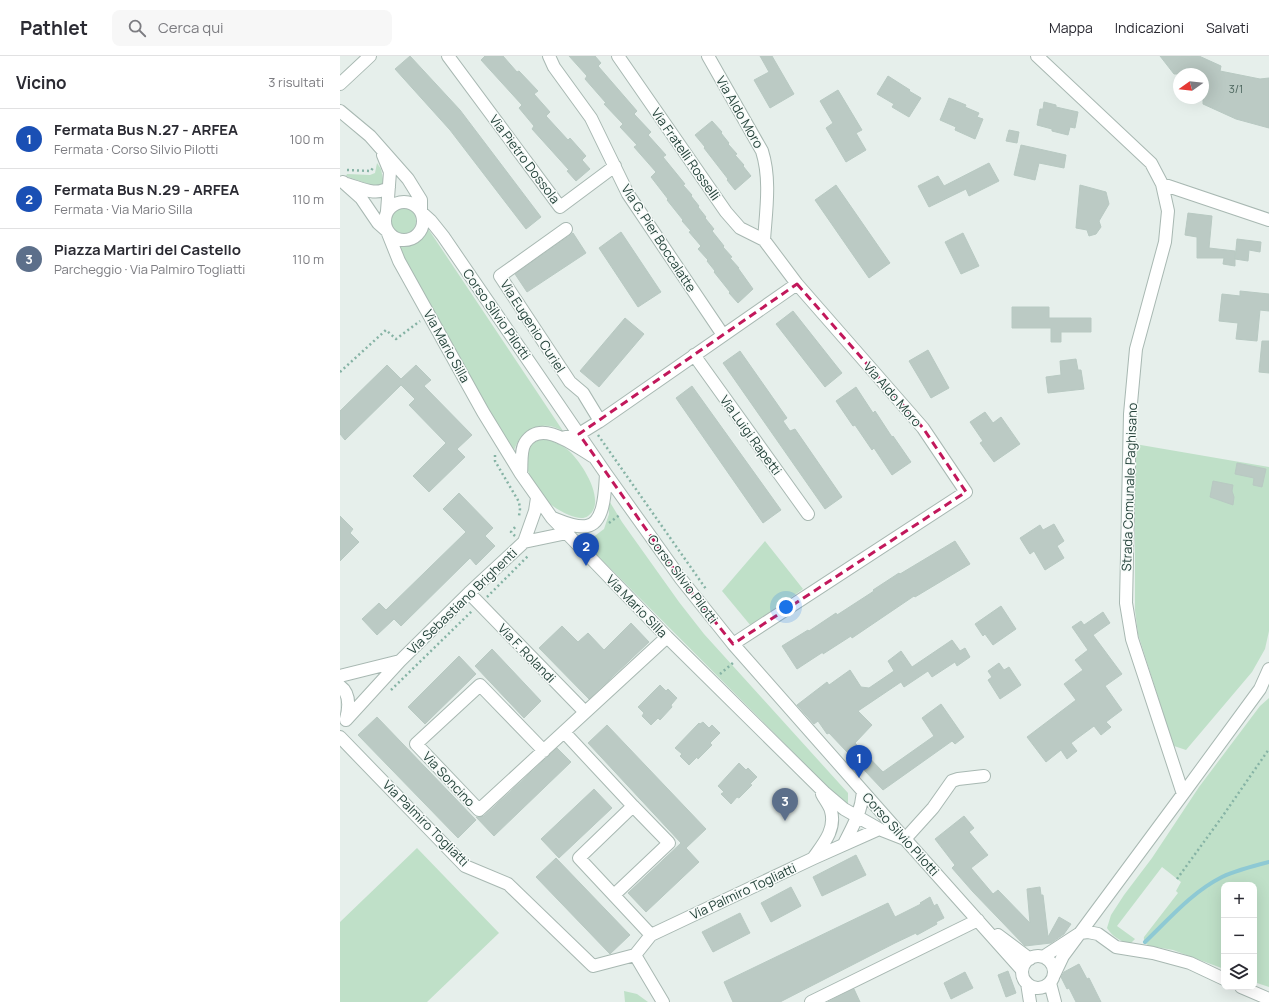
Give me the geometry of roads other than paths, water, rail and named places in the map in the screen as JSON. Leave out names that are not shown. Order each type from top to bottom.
[{"type":"street","points":[[340,84],[370,56]]},
{"type":"street","name":"Via Pietro Dossola","points":[[448,56],[560,207],[615,166]]},
{"type":"street","name":"Via G. Pier Boccalatte","points":[[549,56],[554,67],[591,118],[628,194],[723,335]]},
{"type":"street","name":"Via Fratelli Rosselli","points":[[618,56],[726,212],[740,228],[764,240]]},
{"type":"street","name":"Via Aldo Moro","points":[[708,56],[762,151],[766,164],[767,177],[764,240],[797,284],[923,428],[966,492],[733,644]]},
{"type":"street","name":"Strada Comunale Paghisano","points":[[1037,56],[1151,164],[1162,184],[1168,211],[1165,242],[1136,349],[1130,414],[1126,603],[1132,639],[1183,794]]},
{"type":"street","points":[[340,111],[352,119],[379,145],[408,179],[421,200],[423,223],[418,234],[414,238],[403,241],[392,237],[378,223],[361,198],[341,182]]},
{"type":"street","points":[[379,145],[390,172],[387,211],[384,222],[387,231]]},
{"type":"street","points":[[341,182],[378,193],[385,191],[389,187]]},
{"type":"street","points":[[1162,184],[1269,220]]},
{"type":"street","name":"Corso Silvio Pilotti","points":[[387,211],[396,203],[407,202],[413,204],[431,221],[584,431],[596,459],[681,579],[733,644],[1022,970]]},
{"type":"street","name":"Via Eugenio Curiel","points":[[566,229],[500,276],[570,382],[583,393],[600,421]]},
{"type":"street","name":"Via Mario Silla","points":[[387,231],[399,261],[483,412],[521,474],[552,518],[667,637],[844,810],[879,829],[905,839]]},
{"type":"street","points":[[561,438],[584,431],[600,421],[797,284]]},
{"type":"street","name":"Via Luigi Rapetti","points":[[694,355],[808,514]]},
{"type":"street","points":[[521,474],[525,443],[531,436],[538,433],[546,432],[561,438],[596,459]]},
{"type":"street","points":[[552,518],[576,525],[586,526],[598,519],[602,509],[606,474]]},
{"type":"street","points":[[523,543],[535,511],[537,498]]},
{"type":"street","points":[[523,543],[567,533]]},
{"type":"street","name":"Via Sebastiano Brighenti","points":[[343,723],[400,661],[469,593],[523,543]]},
{"type":"street","name":"Via F. Rolandi","points":[[469,593],[585,712]]},
{"type":"street","name":"Via Soncino","points":[[544,751],[480,685],[416,744],[479,810],[544,751],[667,637]]},
{"type":"street","name":"Via Sebastiano Brighenti","points":[[340,676],[400,661]]},
{"type":"street","points":[[1033,986],[1045,986],[1052,979],[1063,956],[1260,688],[1269,669]]},
{"type":"street","points":[[340,686],[343,688],[350,704],[343,723]]},
{"type":"street","points":[[564,732],[669,843],[614,895]]},
{"type":"street","name":"Via Palmiro Togliatti","points":[[340,737],[466,866],[508,884],[594,966],[635,955],[651,935],[879,829]]},
{"type":"street","points":[[905,839],[933,808],[952,781],[984,776]]},
{"type":"street","name":"Via Palmiro Togliatti","points":[[814,858],[828,838],[832,824],[831,811],[818,786]]},
{"type":"street","points":[[844,844],[858,817],[862,806],[863,792]]},
{"type":"street","points":[[633,806],[579,858],[651,935]]},
{"type":"street","points":[[811,1002],[978,920]]},
{"type":"street","name":"Corso Silvio Pilotti","points":[[978,920],[1030,959]]},
{"type":"street","points":[[1043,957],[1080,933],[1088,932],[1098,934],[1116,947],[1154,953],[1190,963],[1221,978]]},
{"type":"street","points":[[635,955],[663,1002]]},
{"type":"street","points":[[1047,1002],[1023,977],[1022,970],[1025,963],[1036,956],[1043,957],[1049,961],[1053,967],[1052,979],[1055,1002]]},
{"type":"street","points":[[1030,1002],[1033,986]]},
{"type":"street","points":[[1033,986],[1034,1002]]},
{"type":"street","points":[[1248,990],[1269,999]]},
{"type":"waterway","points":[[1145,942],[1181,906],[1211,883],[1233,872],[1269,862]]},
{"type":"place","name":"Fermata Bus N.29 - ARFEA","points":[[586,566]]},
{"type":"place","name":"Fermata Bus N.27 - ARFEA","points":[[859,778]]},
{"type":"place","name":"Piazza Martiri del Castello","points":[[785,821]]}]
